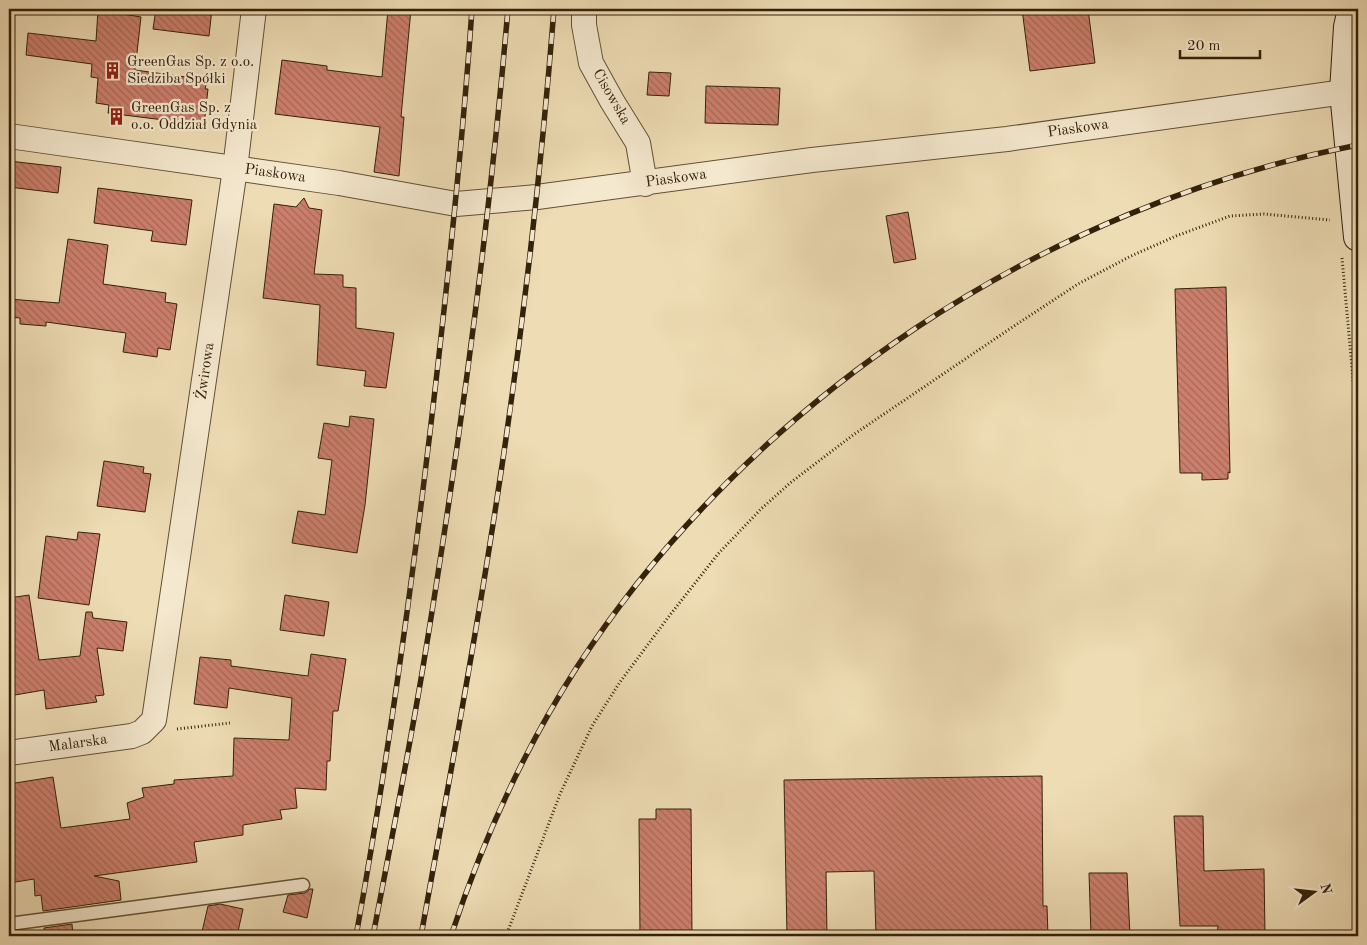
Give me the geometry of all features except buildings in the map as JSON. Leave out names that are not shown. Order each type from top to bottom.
[{"type":"main road","points":[[1352,9],[1348,27],[1344,92],[1358,232]]},
{"type":"street","name":"Żwirowa","points":[[142,731],[154,720],[156,712],[235,169],[254,9]]},
{"type":"street","name":"Cisowska","points":[[584,9],[584,25],[591,63],[638,143],[645,184]]},
{"type":"street","name":"Piaskowa","points":[[9,136],[339,183],[456,204],[537,197],[645,184],[812,160],[1007,139],[1344,92]]},
{"type":"street","name":"Malarska","points":[[9,753],[132,736],[142,731]]},
{"type":"lane","points":[[9,924],[303,885]]},
{"type":"path","points":[[506,936],[560,794],[592,726],[620,682],[718,554],[761,509],[790,483],[853,435],[1078,284],[1131,256],[1176,236],[1230,216],[1264,214],[1338,221],[1358,232]]},
{"type":"path","points":[[142,731],[230,723]]},
{"type":"railway","points":[[356,936],[392,719],[422,501],[453,225],[472,9]]},
{"type":"railway","points":[[373,936],[417,701],[449,503],[472,339],[492,174],[508,9]]},
{"type":"railway","points":[[421,936],[475,637],[511,406],[535,208],[554,9]]},
{"type":"railway","points":[[451,936],[476,866],[505,798],[539,731],[577,667],[648,570],[729,481],[818,400],[915,328],[1019,266],[1128,215],[1241,174],[1358,145]]},
{"type":"place","name":"GreenGas Sp. z o.o. Siedziba Spółki","points":[[113,71]]},
{"type":"place","name":"GreenGas Sp. z o.o. Oddział Gdynia","points":[[117,117]]}]
